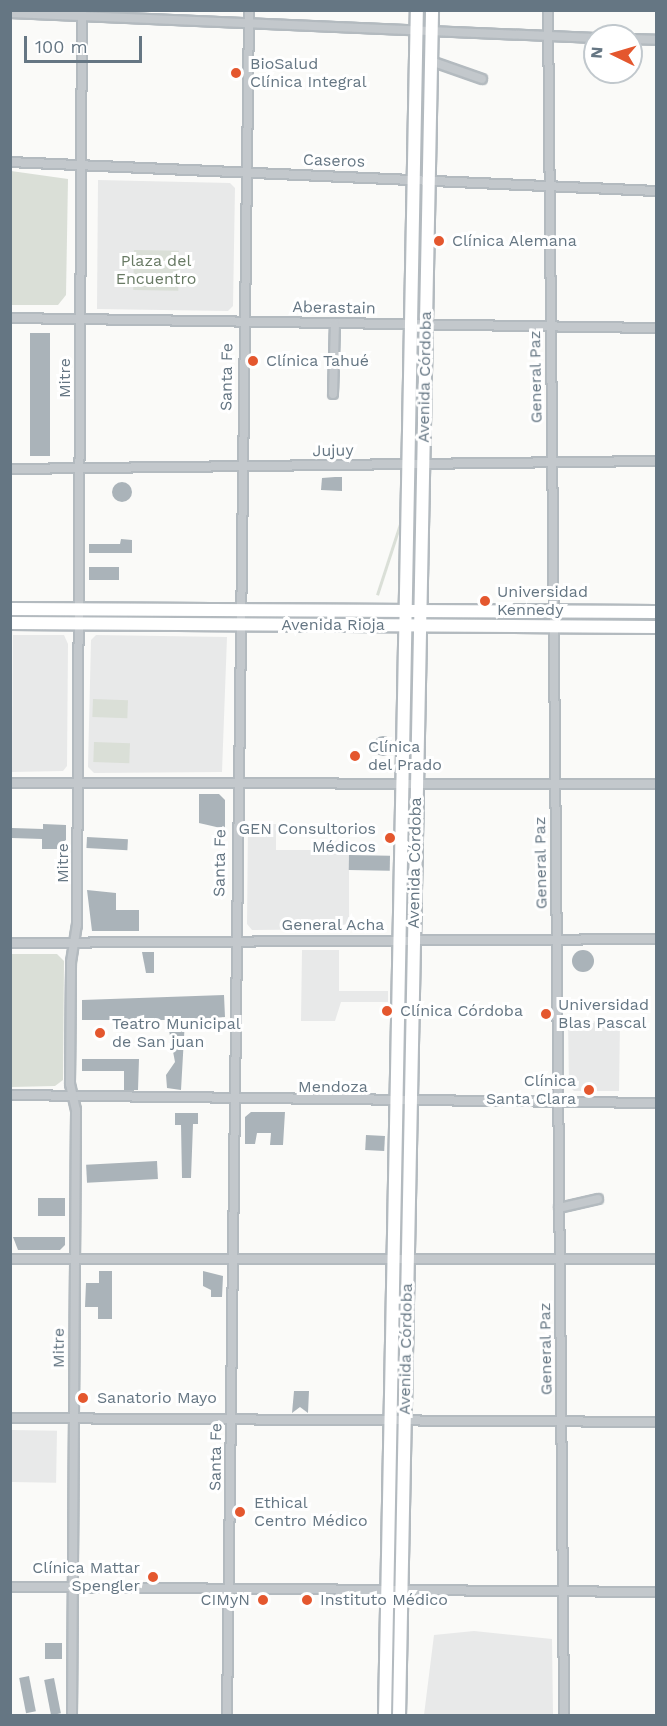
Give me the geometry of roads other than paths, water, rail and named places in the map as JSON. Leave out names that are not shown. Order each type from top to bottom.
[{"type":"main road","name":"Avenida Córdoba","points":[[385,1716],[417,10]]},
{"type":"main road","name":"Avenida Córdoba","points":[[399,1716],[432,10]]},
{"type":"main road","name":"Avenida Rioja","points":[[10,609],[657,612]]},
{"type":"main road","name":"Avenida Rioja","points":[[10,623],[657,627]]},
{"type":"street","name":"Santa Fe","points":[[227,1716],[236,1101],[234,940],[238,610],[249,10]]},
{"type":"street","name":"General Paz","points":[[548,10],[564,1716]]},
{"type":"street","points":[[10,13],[82,13],[248,23],[583,37]]},
{"type":"street","name":"Mitre","points":[[72,1716],[75,1259],[73,1098],[78,783],[82,13]]},
{"type":"street","points":[[431,61],[482,79]]},
{"type":"street","name":"Caseros","points":[[10,162],[657,191]]},
{"type":"street","name":"Aberastain","points":[[10,318],[657,328]]},
{"type":"street","points":[[333,394],[335,323]]},
{"type":"street","name":"Jujuy","points":[[10,469],[240,468],[657,460]]},
{"type":"street","points":[[10,783],[657,784]]},
{"type":"street","name":"General Acha","points":[[10,944],[234,940],[657,939]]},
{"type":"street","name":"Mendoza","points":[[10,1095],[236,1101],[657,1103]]},
{"type":"street","points":[[559,1208],[598,1199]]},
{"type":"street","points":[[10,1260],[657,1259]]},
{"type":"street","points":[[10,1418],[657,1422]]},
{"type":"street","points":[[10,1587],[657,1592]]},
{"type":"place","name":"BioSalud Clínica Integral","points":[[236,73]]},
{"type":"place","name":"Clínica Alemana","points":[[439,241]]},
{"type":"place","name":"Clínica Tahué","points":[[253,361]]},
{"type":"place","name":"Universidad Kennedy","points":[[485,601]]},
{"type":"place","name":"Clínica del Prado","points":[[355,756]]},
{"type":"place","name":"GEN Consultorios Médicos","points":[[390,838]]},
{"type":"place","name":"Clínica Córdoba","points":[[387,1011]]},
{"type":"place","name":"Universidad Blas Pascal","points":[[546,1014]]},
{"type":"place","name":"Teatro Municipal de San juan","points":[[100,1033]]},
{"type":"place","name":"Clínica Santa Clara","points":[[589,1090]]},
{"type":"place","name":"Sanatorio Mayo","points":[[83,1398]]},
{"type":"place","name":"Ethical Centro Médico","points":[[240,1512]]},
{"type":"place","name":"Clínica Mattar Spengler","points":[[153,1577]]},
{"type":"place","name":"CIMyN","points":[[263,1600]]},
{"type":"place","name":"Instituto Médico","points":[[307,1600]]},
{"type":"park label","name":"Plaza del Encuentro","points":[[156,270]]}]
